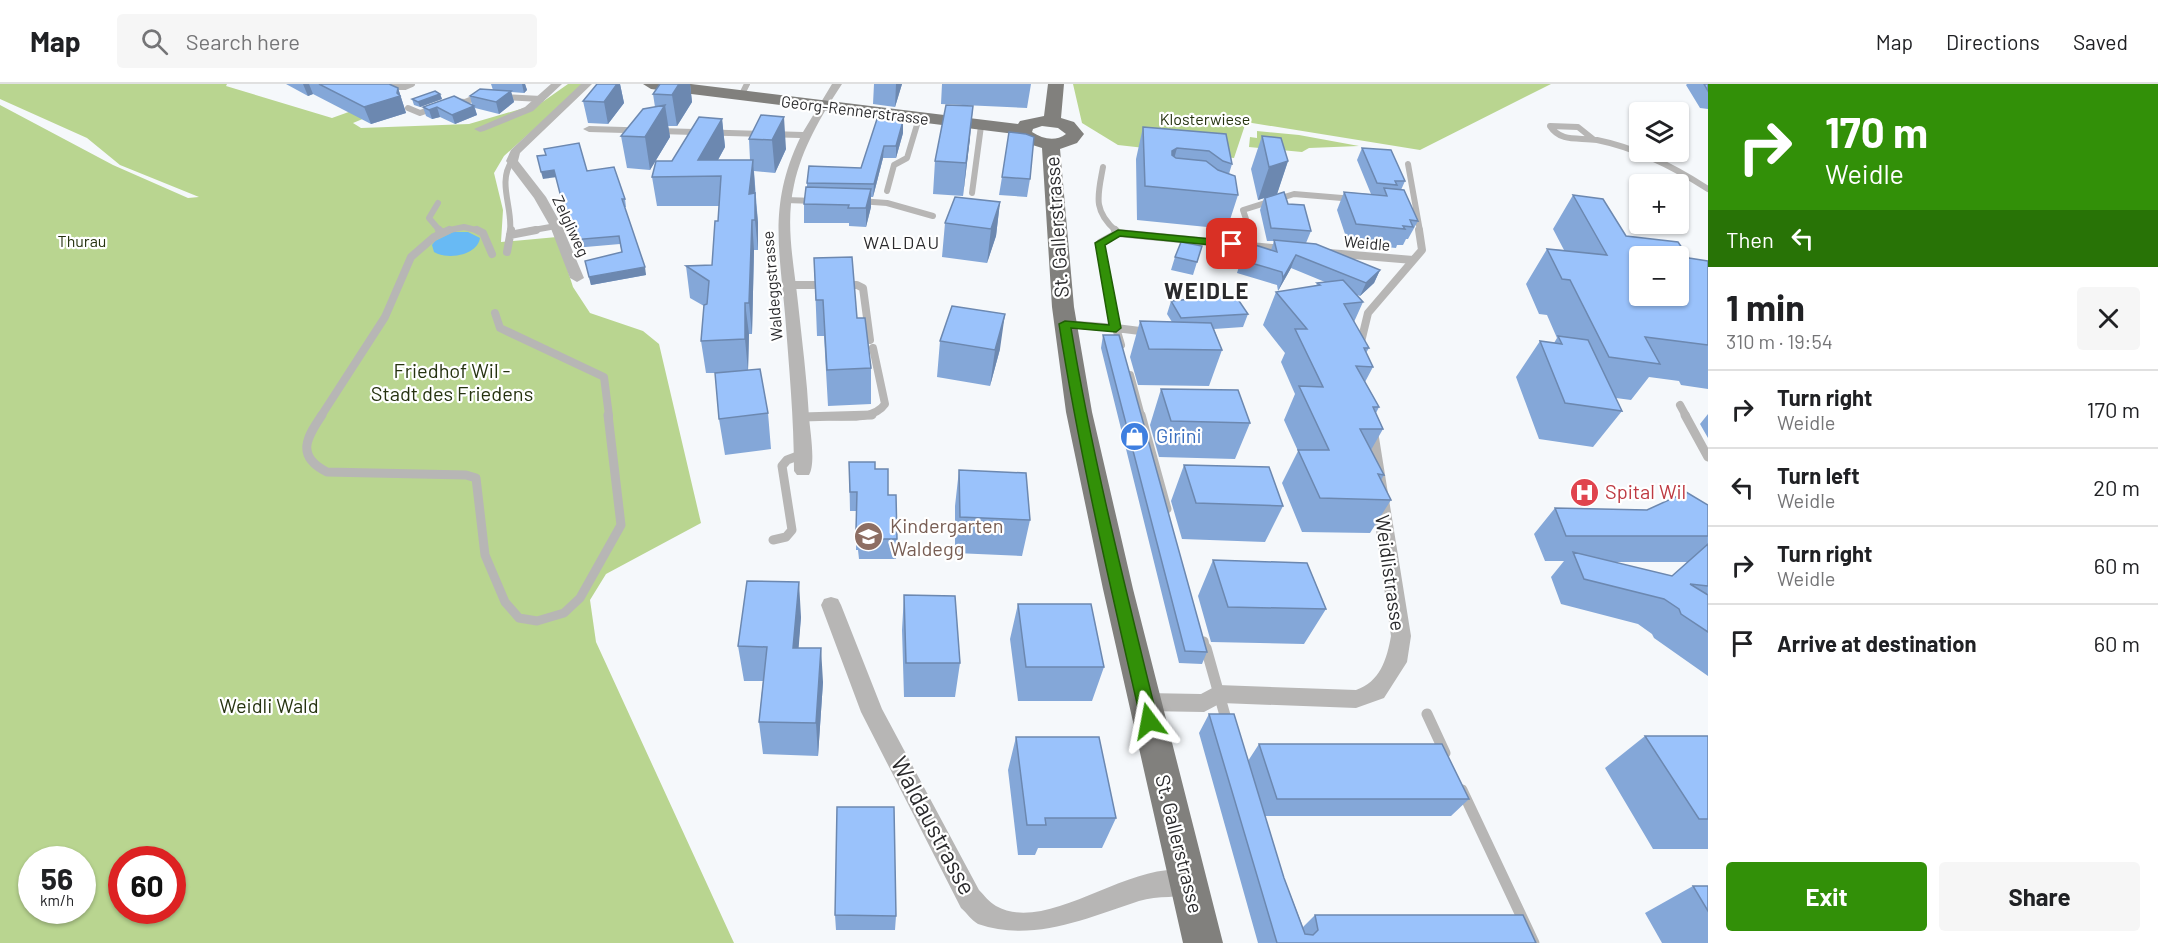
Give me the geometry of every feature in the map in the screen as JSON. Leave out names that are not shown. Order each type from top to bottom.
[{"type":"main road","name":"Georg-Rennerstrasse","points":[[651,84],[744,90],[823,106],[1023,130],[1024,134],[1034,141],[1052,132]]},
{"type":"main road","name":"St. Gallerstrasse","points":[[1056,84],[1052,132],[1058,260],[1065,324],[1079,412],[1099,507],[1203,943]]},
{"type":"street","points":[[480,129],[529,109],[557,84]]},
{"type":"street","points":[[512,161],[515,152],[587,84]]},
{"type":"street","name":"Waldeggstrasse","points":[[803,471],[802,417],[784,245],[785,200],[790,177],[808,135],[837,84]]},
{"type":"street","points":[[589,129],[808,135]]},
{"type":"street","name":"Zelgliweg","points":[[512,161],[540,197],[556,226],[577,278]]},
{"type":"street","name":"Weidlistrasse","points":[[1145,702],[1204,704],[1218,694],[1356,699],[1376,692],[1397,662],[1401,636],[1366,406]]},
{"type":"street","name":"Waldaustrasse","points":[[831,605],[872,712],[970,899],[986,914],[1002,922],[1022,926],[1044,924],[1140,888],[1189,883]]},
{"type":"lane","points":[[383,86],[393,88],[412,84]]},
{"type":"lane","points":[[447,103],[456,100],[465,102],[482,95],[541,99]]},
{"type":"lane","points":[[408,108],[420,113],[438,107]]},
{"type":"lane","points":[[887,191],[894,165],[907,158],[919,118]]},
{"type":"lane","points":[[1593,140],[1578,127],[1553,124],[1550,126],[1553,132],[1564,138],[1593,140],[1650,156],[1708,189]]},
{"type":"lane","points":[[972,193],[981,126]]},
{"type":"lane","points":[[507,252],[511,213],[503,182],[507,166],[512,161]]},
{"type":"lane","name":"Weidle","points":[[1359,356],[1368,313],[1422,250],[1421,234],[1409,187],[1408,164]]},
{"type":"lane","points":[[1103,167],[1098,209],[1103,222],[1118,233],[1292,249]]},
{"type":"lane","points":[[1235,208],[1243,210],[1294,194],[1361,200]]},
{"type":"lane","points":[[785,200],[826,201]]},
{"type":"lane","points":[[848,201],[886,203],[933,216]]},
{"type":"lane","points":[[438,203],[429,218],[441,233]]},
{"type":"lane","points":[[1403,204],[1414,205]]},
{"type":"lane","points":[[1243,210],[1254,246]]},
{"type":"lane","points":[[510,235],[556,226]]},
{"type":"lane","points":[[492,254],[481,231],[457,229],[441,233],[430,239],[411,257],[384,317],[306,439],[305,448],[318,468],[327,472],[466,475],[476,478],[485,555],[489,565],[505,602],[519,618],[537,621],[553,618],[572,608],[580,598],[621,525],[604,377],[500,328],[495,313]]},
{"type":"lane","points":[[1118,233],[1100,243],[1122,351]]},
{"type":"lane","name":"Weidle","points":[[1315,251],[1413,260]]},
{"type":"lane","points":[[789,285],[857,285],[863,288],[885,404],[882,410],[872,415],[802,417]]},
{"type":"lane","points":[[1065,324],[1156,332]]},
{"type":"lane","points":[[1126,362],[1170,521]]},
{"type":"lane","points":[[1680,405],[1708,457]]},
{"type":"lane","points":[[773,540],[786,537],[792,530],[782,466],[787,460],[802,454]]},
{"type":"lane","points":[[1200,629],[1232,739]]},
{"type":"lane","points":[[1426,714],[1534,943]]},
{"type":"green space","name":"Weidli Wald","points":[[0,84],[227,84],[226,86],[332,118],[382,100],[377,113],[353,123],[361,128],[469,124],[541,103],[568,84],[584,84],[504,156],[494,173],[503,210],[501,242],[557,237],[573,287],[590,313],[643,331],[659,344],[701,523],[606,574],[590,600],[596,642],[734,943],[0,943],[0,105],[113,165],[188,198],[199,197],[120,165],[87,138],[0,99]]},
{"type":"green space","name":"Klosterwiese","points":[[1073,84],[1551,84],[1420,150],[1246,122],[1234,158],[1118,145],[1082,123]]},
{"type":"green space","points":[[1257,131],[1299,135],[1359,146],[1309,148],[1302,152],[1249,147],[1250,137],[1257,138]]},
{"type":"water","points":[[453,232],[468,232],[480,238],[478,244],[461,255],[446,256],[434,252],[432,245],[435,241]]},
{"type":"building","points":[[319,84],[389,84],[398,88],[397,93],[400,96],[364,107]]},
{"type":"building","points":[[597,84],[617,84],[604,102],[583,101]]},
{"type":"building","points":[[660,84],[679,84],[672,95],[653,94]]},
{"type":"building","points":[[480,89],[511,91],[496,102],[470,96]]},
{"type":"building","points":[[435,91],[440,94],[418,102],[412,99]]},
{"type":"building","points":[[454,96],[474,106],[452,115],[437,107],[429,110],[423,107]]},
{"type":"building","points":[[665,105],[645,137],[621,136],[643,109]]},
{"type":"building","points":[[946,105],[973,106],[966,163],[935,161]]},
{"type":"building","points":[[761,115],[784,117],[772,140],[749,139]]},
{"type":"building","points":[[699,117],[722,119],[698,160],[753,160],[749,194],[755,193],[755,220],[752,220],[749,303],[745,303],[745,339],[701,341],[709,281],[686,266],[712,265],[721,176],[652,177],[656,161],[672,161]]},
{"type":"building","points":[[877,119],[903,121],[896,146],[884,146],[874,184],[807,183],[809,166],[861,168]]},
{"type":"building","points":[[1143,127],[1226,134],[1232,164],[1223,161],[1209,151],[1177,148],[1172,151],[1172,155],[1176,158],[1206,161],[1218,170],[1235,176],[1238,195],[1145,186]]},
{"type":"building","points":[[1009,132],[1034,137],[1030,179],[1002,177]]},
{"type":"building","points":[[1262,136],[1281,138],[1288,161],[1269,167]]},
{"type":"building","points":[[579,143],[587,171],[614,167],[625,199],[622,199],[645,267],[589,277],[585,261],[622,252],[619,236],[572,240],[554,170],[541,172],[537,156],[546,155],[544,149]]},
{"type":"building","points":[[1362,148],[1391,150],[1405,181],[1395,181],[1397,185],[1377,183]]},
{"type":"building","points":[[806,187],[871,189],[866,208],[848,208],[849,205],[804,204]]},
{"type":"building","points":[[1384,188],[1404,190],[1418,221],[1410,220],[1413,227],[1403,226],[1405,229],[1356,224],[1344,192],[1387,196]]},
{"type":"building","points":[[1284,192],[1288,204],[1304,205],[1311,231],[1271,228],[1265,198]]},
{"type":"building","points":[[1573,195],[1603,199],[1626,236],[1678,242],[1681,246],[1629,246],[1629,306],[1689,306],[1689,258],[1708,261],[1708,345],[1645,337],[1660,364],[1609,357],[1570,280],[1562,279],[1547,249],[1607,255]]},
{"type":"building","points":[[955,197],[1000,202],[991,229],[945,223]]},
{"type":"building","points":[[1274,240],[1316,244],[1380,270],[1366,283],[1296,255],[1283,278],[1282,272],[1241,260],[1252,244],[1277,252]]},
{"type":"building","points":[[1181,242],[1202,246],[1197,262],[1175,257]]},
{"type":"building","points":[[852,257],[857,318],[865,318],[871,368],[827,370],[823,300],[816,300],[814,258]]},
{"type":"building","points":[[1343,280],[1363,302],[1344,304],[1369,348],[1364,348],[1373,367],[1356,366],[1379,407],[1373,407],[1383,429],[1360,429],[1384,475],[1378,474],[1391,500],[1320,498],[1298,450],[1329,450],[1299,386],[1323,387],[1295,329],[1307,329],[1276,292]]},
{"type":"building","points":[[1235,295],[1248,314],[1181,318],[1171,301]]},
{"type":"building","points":[[952,306],[1005,314],[995,350],[940,341]]},
{"type":"building","points":[[1140,321],[1211,323],[1222,350],[1149,349]]},
{"type":"building","points":[[1103,335],[1119,335],[1207,652],[1185,651]]},
{"type":"building","points":[[1558,336],[1588,340],[1622,411],[1565,403],[1540,341],[1562,344]]},
{"type":"building","points":[[760,369],[768,413],[719,419],[715,373]]},
{"type":"building","points":[[1161,389],[1238,390],[1250,423],[1171,421]]},
{"type":"building","points":[[849,462],[875,462],[875,469],[888,469],[888,495],[896,495],[897,539],[859,539],[859,530],[856,530],[857,492],[850,492]]},
{"type":"building","points":[[1184,465],[1269,467],[1283,506],[1196,503]]},
{"type":"building","points":[[959,470],[1026,473],[1030,520],[960,517]]},
{"type":"building","points":[[1686,492],[1708,505],[1708,536],[1566,536],[1555,508],[1647,510]]},
{"type":"building","points":[[1708,544],[1708,586],[1690,584],[1708,595],[1708,632],[1681,614],[1679,609],[1664,599],[1584,579],[1573,552],[1672,576]]},
{"type":"building","points":[[1213,560],[1307,563],[1326,609],[1228,607]]},
{"type":"building","points":[[747,581],[799,582],[793,648],[821,648],[816,723],[759,722],[767,647],[738,646]]},
{"type":"building","points":[[904,595],[955,596],[960,663],[906,663]]},
{"type":"building","points":[[1018,604],[1091,604],[1104,667],[1026,667]]},
{"type":"building","points":[[1209,714],[1234,714],[1284,878],[1305,934],[1313,935],[1318,930],[1315,915],[1523,915],[1536,943],[1277,943]]},
{"type":"building","points":[[1645,736],[1708,736],[1708,819],[1699,819]]},
{"type":"building","points":[[1016,737],[1099,737],[1116,818],[1045,818],[1046,825],[1027,825]]},
{"type":"building","points":[[1259,744],[1442,744],[1469,799],[1277,799]]},
{"type":"building","points":[[837,807],[894,807],[896,916],[835,915]]},
{"type":"building","points":[[1693,886],[1708,886],[1708,911]]},
{"type":"place","name":"Girini","points":[[1135,436]]},
{"type":"place","name":"Spital Wil","points":[[1584,492]]},
{"type":"place","name":"Kindergarten Waldegg","points":[[869,537]]},
{"type":"district","name":"WALDAU","points":[[902,243]]},
{"type":"district","name":"WEIDLE","points":[[1207,291]]},
{"type":"route","points":[[1149,721],[1099,507],[1079,412],[1065,324],[1116,328],[1100,243],[1118,233],[1232,244]]},
{"type":"park label","name":"Thurau","points":[[82,241]]},
{"type":"park label","name":"Friedhof Wil - Stadt des Friedens","points":[[452,382]]}]
